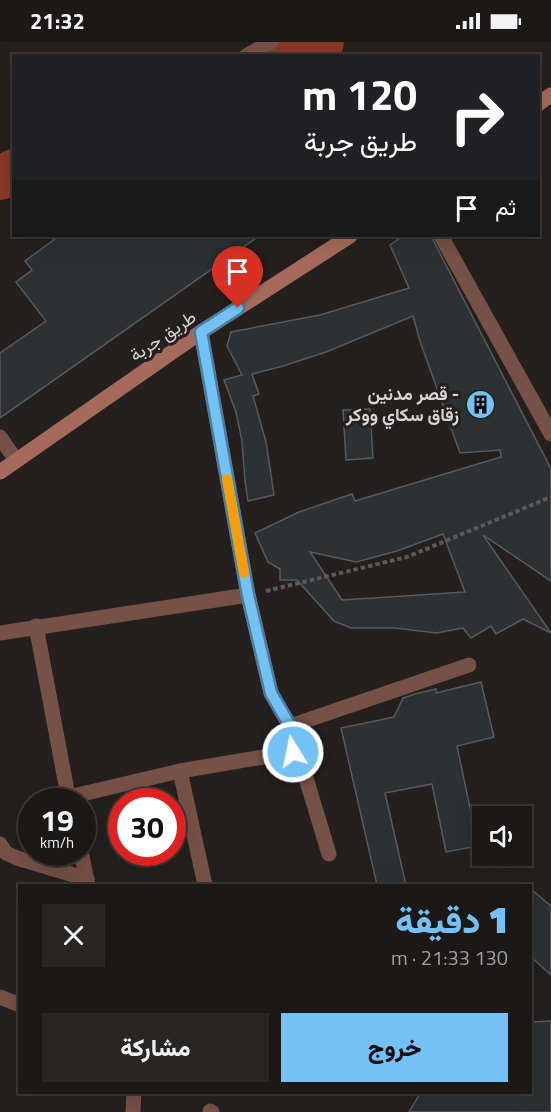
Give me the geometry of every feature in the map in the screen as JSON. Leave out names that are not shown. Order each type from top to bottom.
[{"type":"main road","name":"طريق جربة","points":[[0,472],[201,332],[348,237]]},
{"type":"street","points":[[250,54],[271,42]]},
{"type":"street","points":[[442,237],[551,434]]},
{"type":"street","points":[[201,332],[248,595],[271,693],[290,726],[293,752],[302,765],[329,854]]},
{"type":"street","points":[[0,437],[16,460]]},
{"type":"street","points":[[0,633],[248,595]]},
{"type":"street","points":[[36,626],[67,788]]},
{"type":"street","points":[[290,726],[469,665]]},
{"type":"street","points":[[96,792],[180,771],[293,752]]},
{"type":"street","points":[[180,771],[205,884]]},
{"type":"street","points":[[0,844],[6,853],[17,858],[87,882]]},
{"type":"street","points":[[84,866],[87,882]]},
{"type":"street","points":[[0,996],[18,1004]]},
{"type":"street","points":[[134,1094],[134,1112]]},
{"type":"path","points":[[248,595],[407,557],[551,497]]},
{"type":"building","points":[[58,237],[258,237],[0,418],[0,353],[46,321],[16,282],[32,270],[25,261]]},
{"type":"building","name":"قصر مدنين - زقاق سكاي ووكر","points":[[402,237],[432,237],[551,469],[551,581],[483,535],[551,633],[523,619],[496,634],[491,626],[471,638],[463,628],[436,633],[395,628],[351,628],[334,621],[297,580],[280,580],[280,569],[268,562],[255,533],[299,512],[352,494],[355,501],[501,457],[500,450],[460,453],[413,316],[326,352],[252,374],[259,394],[253,396],[266,442],[274,495],[248,501],[242,441],[236,412],[224,380],[242,375],[227,346],[231,332],[320,315],[409,288],[390,245]],"holes":[[[443,534],[465,592],[342,600],[310,552],[356,562],[397,551]]]},
{"type":"building","points":[[370,409],[373,458],[346,460],[343,410]]},
{"type":"building","points":[[481,682],[494,737],[457,746],[472,817],[472,847],[446,852],[432,784],[385,793],[406,884],[377,884],[341,728],[394,717],[403,698],[436,689],[436,693]]},
{"type":"building","points":[[532,890],[551,906],[551,975],[532,958]]},
{"type":"building","points":[[551,1021],[551,1112],[409,1112],[420,1094],[532,1094],[532,1022]]},
{"type":"waterway","points":[[295,54],[322,42]]},
{"type":"waterway","points":[[0,178],[12,172]]},
{"type":"slow traffic","points":[[227,479],[244,573]]},
{"type":"place","name":"قصر مدنين - زقاق سكاي ووكر","points":[[480,404]]},
{"type":"route","points":[[238,308],[201,332],[248,595],[271,693],[290,726],[293,752]]}]
